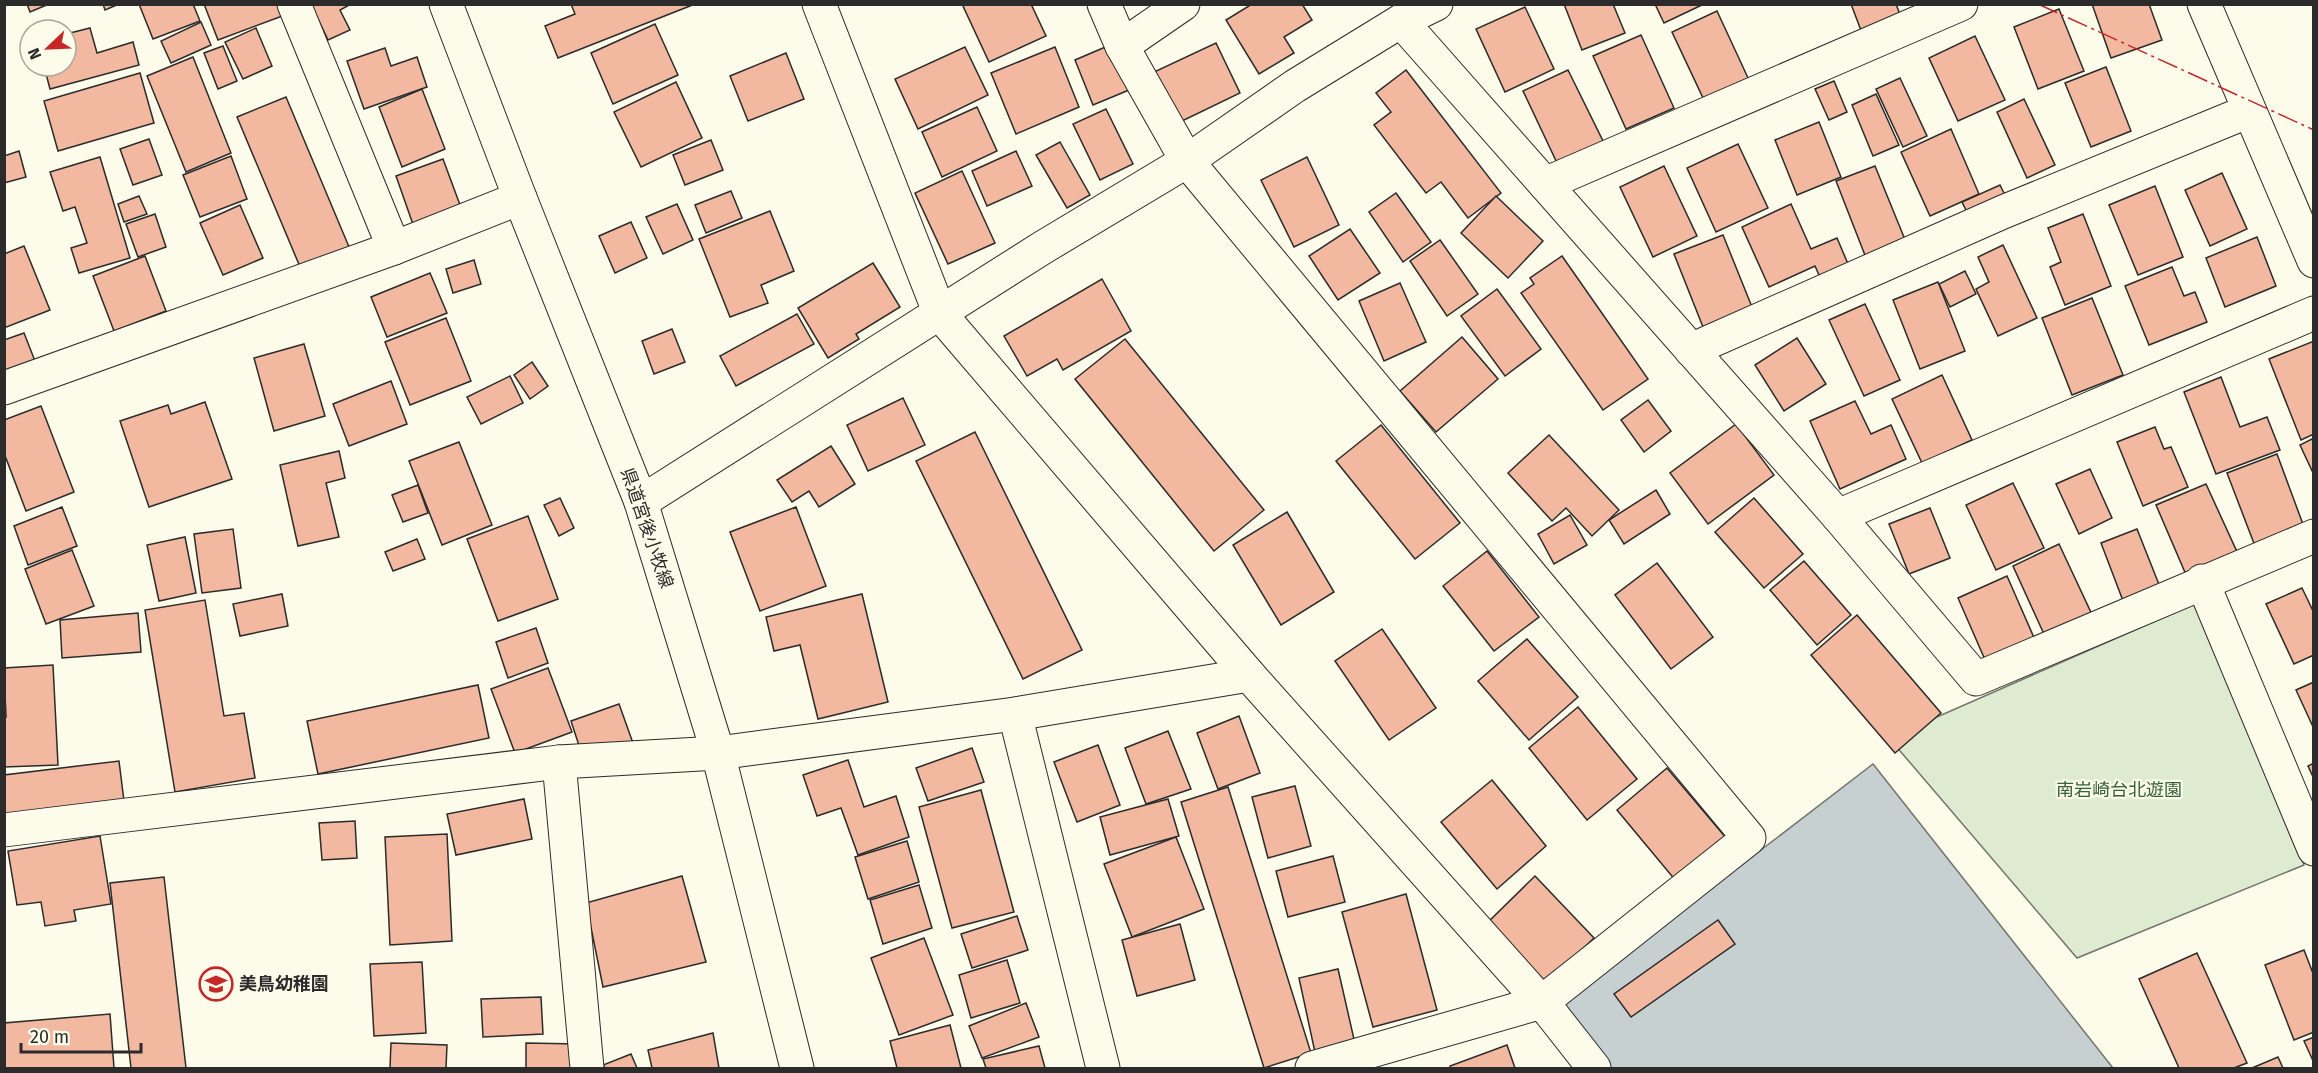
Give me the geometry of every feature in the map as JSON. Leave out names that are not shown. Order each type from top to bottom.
[{"type":"street","points":[[294,4],[394,248]]},
{"type":"street","name":"県道宮後小牧線","points":[[446,4],[520,198],[641,502],[718,753],[797,1068]]},
{"type":"street","points":[[819,4],[940,314],[1249,675],[1542,1002],[1594,1068]]},
{"type":"street","points":[[1104,4],[1122,46],[1187,161],[1749,838],[1542,1002],[1312,1068]]},
{"type":"street","points":[[1122,46],[1183,4]]},
{"type":"street","points":[[641,502],[1042,248],[1187,161],[1295,86],[1401,21],[1436,4]]},
{"type":"street","points":[[1545,184],[1961,4]]},
{"type":"street","points":[[2204,4],[2313,261]]},
{"type":"street","points":[[1401,21],[1838,516],[1976,679],[2202,581],[2313,536]]},
{"type":"street","points":[[1691,350],[2003,212],[2249,111]]},
{"type":"street","points":[[4,388],[394,248],[520,198]]},
{"type":"street","points":[[1838,516],[2313,313]]},
{"type":"street","points":[[2202,581],[2313,849]]},
{"type":"street","points":[[4,830],[560,762],[718,753],[1015,714],[1249,675]]},
{"type":"street","points":[[1015,714],[1103,1068]]},
{"type":"street","points":[[560,762],[587,1068]]},
{"type":"green space","name":"南岩崎台北遊園","points":[[2199,602],[2304,865],[2077,958],[1889,738]]},
{"type":"shaded area","points":[[1873,764],[2113,1068],[1597,1068],[1550,1012]]},
{"type":"building","points":[[27,4],[49,4],[30,12]]},
{"type":"building","points":[[103,4],[119,4],[105,10]]},
{"type":"building","points":[[139,4],[193,4],[200,21],[153,39]]},
{"type":"building","points":[[204,4],[281,4],[285,15],[218,40]]},
{"type":"building","points":[[311,4],[351,4],[340,10],[350,30],[328,40]]},
{"type":"building","points":[[571,4],[695,4],[558,58],[545,26],[575,14]]},
{"type":"building","points":[[967,4],[1031,4],[1046,36],[989,62],[963,6]]},
{"type":"building","points":[[1252,4],[1302,4],[1312,20],[1284,37],[1294,53],[1259,74],[1226,20]]},
{"type":"building","points":[[1564,4],[1613,4],[1625,33],[1582,50]]},
{"type":"building","points":[[1655,4],[1704,4],[1664,23]]},
{"type":"building","points":[[1851,4],[1896,4],[1901,17],[1862,33]]},
{"type":"building","points":[[2092,4],[2149,4],[2162,40],[2111,58]]},
{"type":"building","points":[[1525,7],[1554,69],[1505,92],[1476,29]]},
{"type":"building","points":[[2059,9],[2084,71],[2038,89],[2014,27]]},
{"type":"building","points":[[1717,11],[1749,80],[1704,100],[1672,32]]},
{"type":"building","points":[[201,22],[211,45],[171,63],[161,41]]},
{"type":"building","points":[[655,24],[678,75],[613,104],[591,53]]},
{"type":"building","points":[[90,28],[97,53],[133,42],[139,65],[50,89],[47,78],[78,78],[78,31]]},
{"type":"building","points":[[256,28],[272,66],[243,79],[225,42]]},
{"type":"building","points":[[1641,35],[1674,108],[1626,129],[1593,56]]},
{"type":"building","points":[[1975,36],[2005,100],[1958,121],[1929,58]]},
{"type":"building","points":[[1216,43],[1240,93],[1178,123],[1154,72]]},
{"type":"building","points":[[1110,45],[1129,90],[1093,105],[1075,60]]},
{"type":"building","points":[[223,46],[237,81],[218,89],[204,53]]},
{"type":"building","points":[[965,47],[988,95],[918,129],[895,79]]},
{"type":"building","points":[[1055,47],[1079,107],[1016,134],[991,73]]},
{"type":"building","points":[[385,48],[391,66],[417,57],[427,87],[364,109],[347,61]]},
{"type":"building","points":[[786,53],[804,99],[748,121],[730,76]]},
{"type":"building","points":[[193,57],[231,153],[186,172],[147,76]]},
{"type":"building","points":[[2106,67],[2131,131],[2091,147],[2065,83]]},
{"type":"building","points":[[1406,70],[1501,193],[1468,218],[1441,182],[1426,193],[1374,125],[1391,112],[1376,93]]},
{"type":"building","points":[[1568,70],[1604,143],[1558,165],[1523,91]]},
{"type":"building","points":[[140,73],[154,123],[58,151],[44,101]]},
{"type":"building","points":[[1900,78],[1927,136],[1903,147],[1876,89]]},
{"type":"building","points":[[1834,81],[1847,112],[1829,120],[1815,89]]},
{"type":"building","points":[[676,82],[702,138],[641,167],[614,112]]},
{"type":"building","points":[[422,89],[445,149],[402,167],[379,107]]},
{"type":"building","points":[[1876,94],[1899,145],[1873,156],[1852,105]]},
{"type":"building","points":[[286,97],[352,254],[303,274],[237,117]]},
{"type":"building","points":[[2024,99],[2055,165],[2027,178],[1997,112]]},
{"type":"building","points":[[977,107],[997,151],[942,177],[922,132]]},
{"type":"building","points":[[1106,109],[1133,164],[1100,180],[1073,124]]},
{"type":"building","points":[[1819,122],[1841,177],[1797,195],[1775,140]]},
{"type":"building","points":[[1951,129],[1979,194],[1930,216],[1901,152]]},
{"type":"building","points":[[149,139],[162,175],[133,185],[120,149]]},
{"type":"building","points":[[711,140],[723,170],[685,185],[673,155]]},
{"type":"building","points":[[1060,142],[1090,195],[1067,208],[1036,155]]},
{"type":"building","points":[[1738,144],[1768,208],[1716,232],[1687,168]]},
{"type":"building","points":[[19,151],[26,177],[4,183],[4,156]]},
{"type":"building","points":[[1016,151],[1032,186],[987,206],[972,171]]},
{"type":"building","points":[[231,156],[247,199],[200,217],[183,175]]},
{"type":"building","points":[[100,157],[130,258],[79,273],[71,248],[87,243],[75,207],[63,211],[50,172]]},
{"type":"building","points":[[1307,157],[1339,225],[1294,247],[1261,180]]},
{"type":"building","points":[[443,159],[463,213],[415,230],[396,176]]},
{"type":"building","points":[[1664,166],[1697,236],[1653,257],[1620,187]]},
{"type":"building","points":[[1875,166],[1908,247],[1868,263],[1836,181]]},
{"type":"building","points":[[962,171],[995,243],[948,264],[915,193]]},
{"type":"building","points":[[2222,173],[2247,229],[2210,246],[2185,190]]},
{"type":"building","points":[[2000,185],[2010,205],[1972,222],[1962,202]]},
{"type":"building","points":[[2155,186],[2183,257],[2138,275],[2109,205]]},
{"type":"building","points":[[731,191],[742,218],[706,233],[695,205]]},
{"type":"building","points":[[1396,193],[1431,242],[1403,262],[1369,212]]},
{"type":"building","points":[[139,196],[147,214],[124,222],[118,204]]},
{"type":"building","points":[[1496,196],[1543,241],[1508,278],[1461,233]]},
{"type":"building","points":[[677,204],[693,240],[663,254],[646,217]]},
{"type":"building","points":[[1791,204],[1811,249],[1837,238],[1851,271],[1823,284],[1815,266],[1769,287],[1742,227]]},
{"type":"building","points":[[240,205],[263,258],[223,275],[200,223]]},
{"type":"building","points":[[770,211],[794,271],[761,285],[768,303],[730,317],[699,239]]},
{"type":"building","points":[[155,214],[166,247],[138,257],[126,224]]},
{"type":"building","points":[[2083,214],[2111,286],[2065,305],[2050,267],[2061,262],[2048,228]]},
{"type":"building","points":[[631,222],[647,258],[615,273],[599,236]]},
{"type":"building","points":[[1350,229],[1380,273],[1338,300],[1309,256]]},
{"type":"building","points":[[1723,235],[1752,307],[1703,327],[1674,254]]},
{"type":"building","points":[[2257,237],[2276,286],[2225,307],[2206,258]]},
{"type":"building","points":[[1440,240],[1478,294],[1447,316],[1410,261]]},
{"type":"building","points":[[2003,245],[2037,318],[1998,336],[1976,289],[1989,282],[1978,257]]},
{"type":"building","points":[[24,246],[50,310],[4,328],[4,254]]},
{"type":"building","points":[[145,256],[166,311],[114,331],[93,276]]},
{"type":"building","points":[[1562,256],[1648,379],[1603,410],[1521,293],[1534,284],[1530,278]]},
{"type":"building","points":[[474,260],[481,284],[453,293],[446,269]]},
{"type":"building","points":[[873,263],[900,307],[856,334],[859,339],[828,358],[798,308]]},
{"type":"building","points":[[2172,267],[2184,296],[2195,292],[2207,322],[2149,345],[2125,286]]},
{"type":"building","points":[[1965,271],[1976,294],[1950,307],[1939,284]]},
{"type":"building","points":[[430,273],[447,313],[387,337],[371,297]]},
{"type":"building","points":[[1102,279],[1131,331],[1063,370],[1057,359],[1027,376],[1004,336]]},
{"type":"building","points":[[1938,282],[1965,351],[1920,369],[1893,300]]},
{"type":"building","points":[[1400,283],[1426,342],[1384,361],[1359,301]]},
{"type":"building","points":[[1497,289],[1541,349],[1505,376],[1461,316]]},
{"type":"building","points":[[2092,298],[2123,375],[2072,395],[2042,318]]},
{"type":"building","points":[[1865,304],[1900,380],[1864,396],[1829,320]]},
{"type":"building","points":[[797,314],[814,344],[736,386],[720,356]]},
{"type":"building","points":[[446,318],[471,381],[410,405],[385,342]]},
{"type":"building","points":[[672,329],[685,362],[654,374],[642,341]]},
{"type":"building","points":[[24,333],[35,361],[4,373],[4,340]]},
{"type":"building","points":[[1462,337],[1498,379],[1436,432],[1400,391]]},
{"type":"building","points":[[1797,338],[1826,384],[1784,411],[1755,365]]},
{"type":"building","points":[[1125,339],[1264,510],[1214,551],[1075,379]]},
{"type":"building","points":[[2314,341],[2314,434],[2301,440],[2269,359]]},
{"type":"building","points":[[304,344],[325,416],[274,431],[254,358]]},
{"type":"building","points":[[532,362],[548,386],[530,399],[514,375]]},
{"type":"building","points":[[1942,375],[1972,440],[1922,463],[1892,399]]},
{"type":"building","points":[[510,376],[523,403],[481,424],[467,397]]},
{"type":"building","points":[[2221,377],[2240,427],[2267,417],[2280,450],[2216,474],[2184,392]]},
{"type":"building","points":[[391,381],[407,424],[349,446],[333,404]]},
{"type":"building","points":[[903,398],[925,445],[868,471],[847,425]]},
{"type":"building","points":[[1648,400],[1671,431],[1644,452],[1621,420]]},
{"type":"building","points":[[1855,401],[1871,434],[1891,425],[1906,459],[1840,489],[1810,421]]},
{"type":"building","points":[[205,402],[232,479],[149,507],[120,421],[168,405],[171,414]]},
{"type":"building","points":[[41,406],[74,492],[26,511],[4,453],[4,420]]},
{"type":"building","points":[[1736,424],[1774,475],[1708,524],[1670,473]]},
{"type":"building","points":[[1381,425],[1460,523],[1415,559],[1336,461]]},
{"type":"building","points":[[2155,427],[2164,449],[2171,447],[2188,487],[2143,506],[2117,442]]},
{"type":"building","points":[[975,432],[1082,650],[1023,679],[916,461]]},
{"type":"building","points":[[1549,435],[1619,510],[1592,536],[1566,508],[1552,521],[1508,473]]},
{"type":"building","points":[[2314,438],[2314,475],[2300,445]]},
{"type":"building","points":[[459,442],[492,525],[442,545],[409,461]]},
{"type":"building","points":[[831,446],[855,484],[819,507],[809,491],[792,502],[777,480]]},
{"type":"building","points":[[339,451],[345,478],[326,483],[339,537],[298,546],[280,465]]},
{"type":"building","points":[[2277,454],[2304,527],[2255,546],[2227,473]]},
{"type":"building","points":[[2090,469],[2112,518],[2079,534],[2056,484]]},
{"type":"building","points":[[2013,483],[2044,548],[1996,570],[1966,505]]},
{"type":"building","points":[[2206,484],[2238,554],[2187,577],[2156,505]]},
{"type":"building","points":[[418,485],[428,513],[403,522],[392,495]]},
{"type":"building","points":[[1656,490],[1670,514],[1624,544],[1609,520]]},
{"type":"building","points":[[560,498],[574,528],[559,536],[544,505]]},
{"type":"building","points":[[1754,498],[1803,554],[1764,588],[1715,532]]},
{"type":"building","points":[[62,507],[77,546],[28,565],[14,526]]},
{"type":"building","points":[[796,507],[826,586],[760,611],[730,532]]},
{"type":"building","points":[[1930,508],[1950,558],[1909,574],[1889,524]]},
{"type":"building","points":[[1287,512],[1334,592],[1281,625],[1233,545]]},
{"type":"building","points":[[1570,515],[1587,545],[1554,564],[1538,534]]},
{"type":"building","points":[[528,516],[558,599],[498,621],[467,539]]},
{"type":"building","points":[[233,529],[241,588],[202,593],[194,534]]},
{"type":"building","points":[[2137,529],[2162,592],[2125,606],[2101,543]]},
{"type":"building","points":[[185,537],[196,593],[159,601],[147,545]]},
{"type":"building","points":[[417,539],[425,559],[393,571],[385,552]]},
{"type":"building","points":[[2059,544],[2095,621],[2048,643],[2013,566]]},
{"type":"building","points":[[72,550],[94,606],[46,624],[25,569]]},
{"type":"building","points":[[1487,551],[1539,617],[1494,651],[1443,586]]},
{"type":"building","points":[[1804,561],[1851,615],[1817,645],[1770,590]]},
{"type":"building","points":[[1657,563],[1713,637],[1671,669],[1615,595]]},
{"type":"building","points":[[2007,576],[2035,640],[1986,662],[1958,598]]},
{"type":"building","points":[[2302,588],[2314,613],[2314,655],[2294,664],[2266,604]]},
{"type":"building","points":[[282,594],[288,626],[240,636],[233,604]]},
{"type":"building","points":[[862,594],[888,702],[818,719],[800,645],[774,651],[766,617]]},
{"type":"building","points":[[205,600],[224,716],[244,713],[255,778],[175,792],[145,610]]},
{"type":"building","points":[[138,613],[141,652],[62,658],[60,620]]},
{"type":"building","points":[[1857,615],[1941,713],[1895,753],[1811,655]]},
{"type":"building","points":[[536,628],[548,663],[508,678],[496,642]]},
{"type":"building","points":[[1382,629],[1436,708],[1389,740],[1335,661]]},
{"type":"building","points":[[1527,639],[1578,697],[1529,740],[1478,681]]},
{"type":"building","points":[[53,665],[58,765],[4,767],[4,717],[6,717],[4,668]]},
{"type":"building","points":[[548,668],[572,732],[515,753],[491,689]]},
{"type":"building","points":[[2314,682],[2314,729],[2296,690]]},
{"type":"building","points":[[478,685],[489,738],[318,774],[307,721]]},
{"type":"building","points":[[619,704],[633,743],[584,761],[571,721]]},
{"type":"building","points":[[1578,707],[1637,779],[1587,820],[1529,748]]},
{"type":"building","points":[[1239,716],[1260,773],[1218,789],[1197,733]]},
{"type":"building","points":[[1168,731],[1191,789],[1146,804],[1125,748]]},
{"type":"building","points":[[1098,745],[1120,805],[1077,822],[1054,762]]},
{"type":"building","points":[[972,748],[984,782],[928,801],[916,768]]},
{"type":"building","points":[[848,760],[864,807],[896,796],[909,837],[858,855],[841,808],[817,816],[803,775]]},
{"type":"building","points":[[119,761],[124,801],[4,816],[4,775]]},
{"type":"building","points":[[2314,763],[2314,779],[2308,766]]},
{"type":"building","points":[[1667,768],[1727,839],[1676,881],[1617,810]]},
{"type":"building","points":[[1492,780],[1546,846],[1497,889],[1441,822]]},
{"type":"building","points":[[1295,786],[1311,846],[1268,858],[1252,797]]},
{"type":"building","points":[[1228,787],[1311,1053],[1264,1068],[1181,802]]},
{"type":"building","points":[[981,790],[1014,912],[952,928],[919,807]]},
{"type":"building","points":[[524,799],[532,839],[456,855],[447,814]]},
{"type":"building","points":[[1168,799],[1179,836],[1110,855],[1100,817]]},
{"type":"building","points":[[355,821],[357,858],[322,860],[319,823]]},
{"type":"building","points":[[447,834],[452,941],[390,945],[385,837]]},
{"type":"building","points":[[100,836],[111,904],[74,910],[76,921],[45,926],[41,902],[17,905],[8,851]]},
{"type":"building","points":[[1176,837],[1204,909],[1132,937],[1104,864]]},
{"type":"building","points":[[907,841],[919,882],[868,899],[855,857]]},
{"type":"building","points":[[1333,856],[1345,902],[1288,917],[1276,871]]},
{"type":"building","points":[[682,876],[706,962],[603,987],[586,903]]},
{"type":"building","points":[[1535,876],[1594,938],[1540,990],[1481,929]]},
{"type":"building","points":[[164,877],[186,1068],[131,1068],[110,883]]},
{"type":"building","points":[[919,885],[932,928],[883,944],[870,900]]},
{"type":"building","points":[[1406,894],[1437,1010],[1373,1027],[1342,912]]},
{"type":"building","points":[[1017,916],[1028,950],[972,968],[961,934]]},
{"type":"building","points":[[1718,920],[1735,944],[1631,1017],[1614,994]]},
{"type":"building","points":[[1180,924],[1195,980],[1137,996],[1122,940]]},
{"type":"building","points":[[924,938],[953,1015],[899,1035],[871,958]]},
{"type":"building","points":[[2304,950],[2314,976],[2314,1032],[2294,1040],[2265,965]]},
{"type":"building","points":[[2197,953],[2247,1063],[2234,1068],[2179,1068],[2139,979]]},
{"type":"building","points":[[1007,960],[1020,1003],[971,1018],[959,975]]},
{"type":"building","points":[[422,962],[426,1033],[374,1036],[370,964]]},
{"type":"building","points":[[1338,969],[1356,1048],[1316,1057],[1299,978]]},
{"type":"building","points":[[541,997],[543,1034],[483,1037],[481,999]]},
{"type":"building","points":[[1026,1003],[1039,1037],[982,1058],[969,1026]]},
{"type":"building","points":[[110,1014],[114,1068],[4,1068],[4,1023]]},
{"type":"building","points":[[950,1025],[961,1068],[897,1068],[890,1041]]},
{"type":"building","points":[[713,1033],[719,1068],[652,1068],[648,1050]]},
{"type":"building","points":[[2314,1037],[2314,1063],[2304,1041]]},
{"type":"building","points":[[391,1043],[447,1045],[446,1068],[390,1068]]},
{"type":"building","points":[[526,1043],[579,1044],[579,1068],[526,1068]]},
{"type":"building","points":[[1507,1045],[1515,1068],[1450,1068],[1450,1066]]},
{"type":"building","points":[[1039,1046],[1045,1068],[986,1068],[983,1059]]},
{"type":"building","points":[[631,1054],[637,1068],[605,1068],[603,1065]]},
{"type":"building","points":[[2278,1057],[2283,1068],[2252,1068]]},
{"type":"power","points":[[2038,4],[2314,130]]},
{"type":"place","name":"美鳥幼稚園","points":[[216,984]]}]
